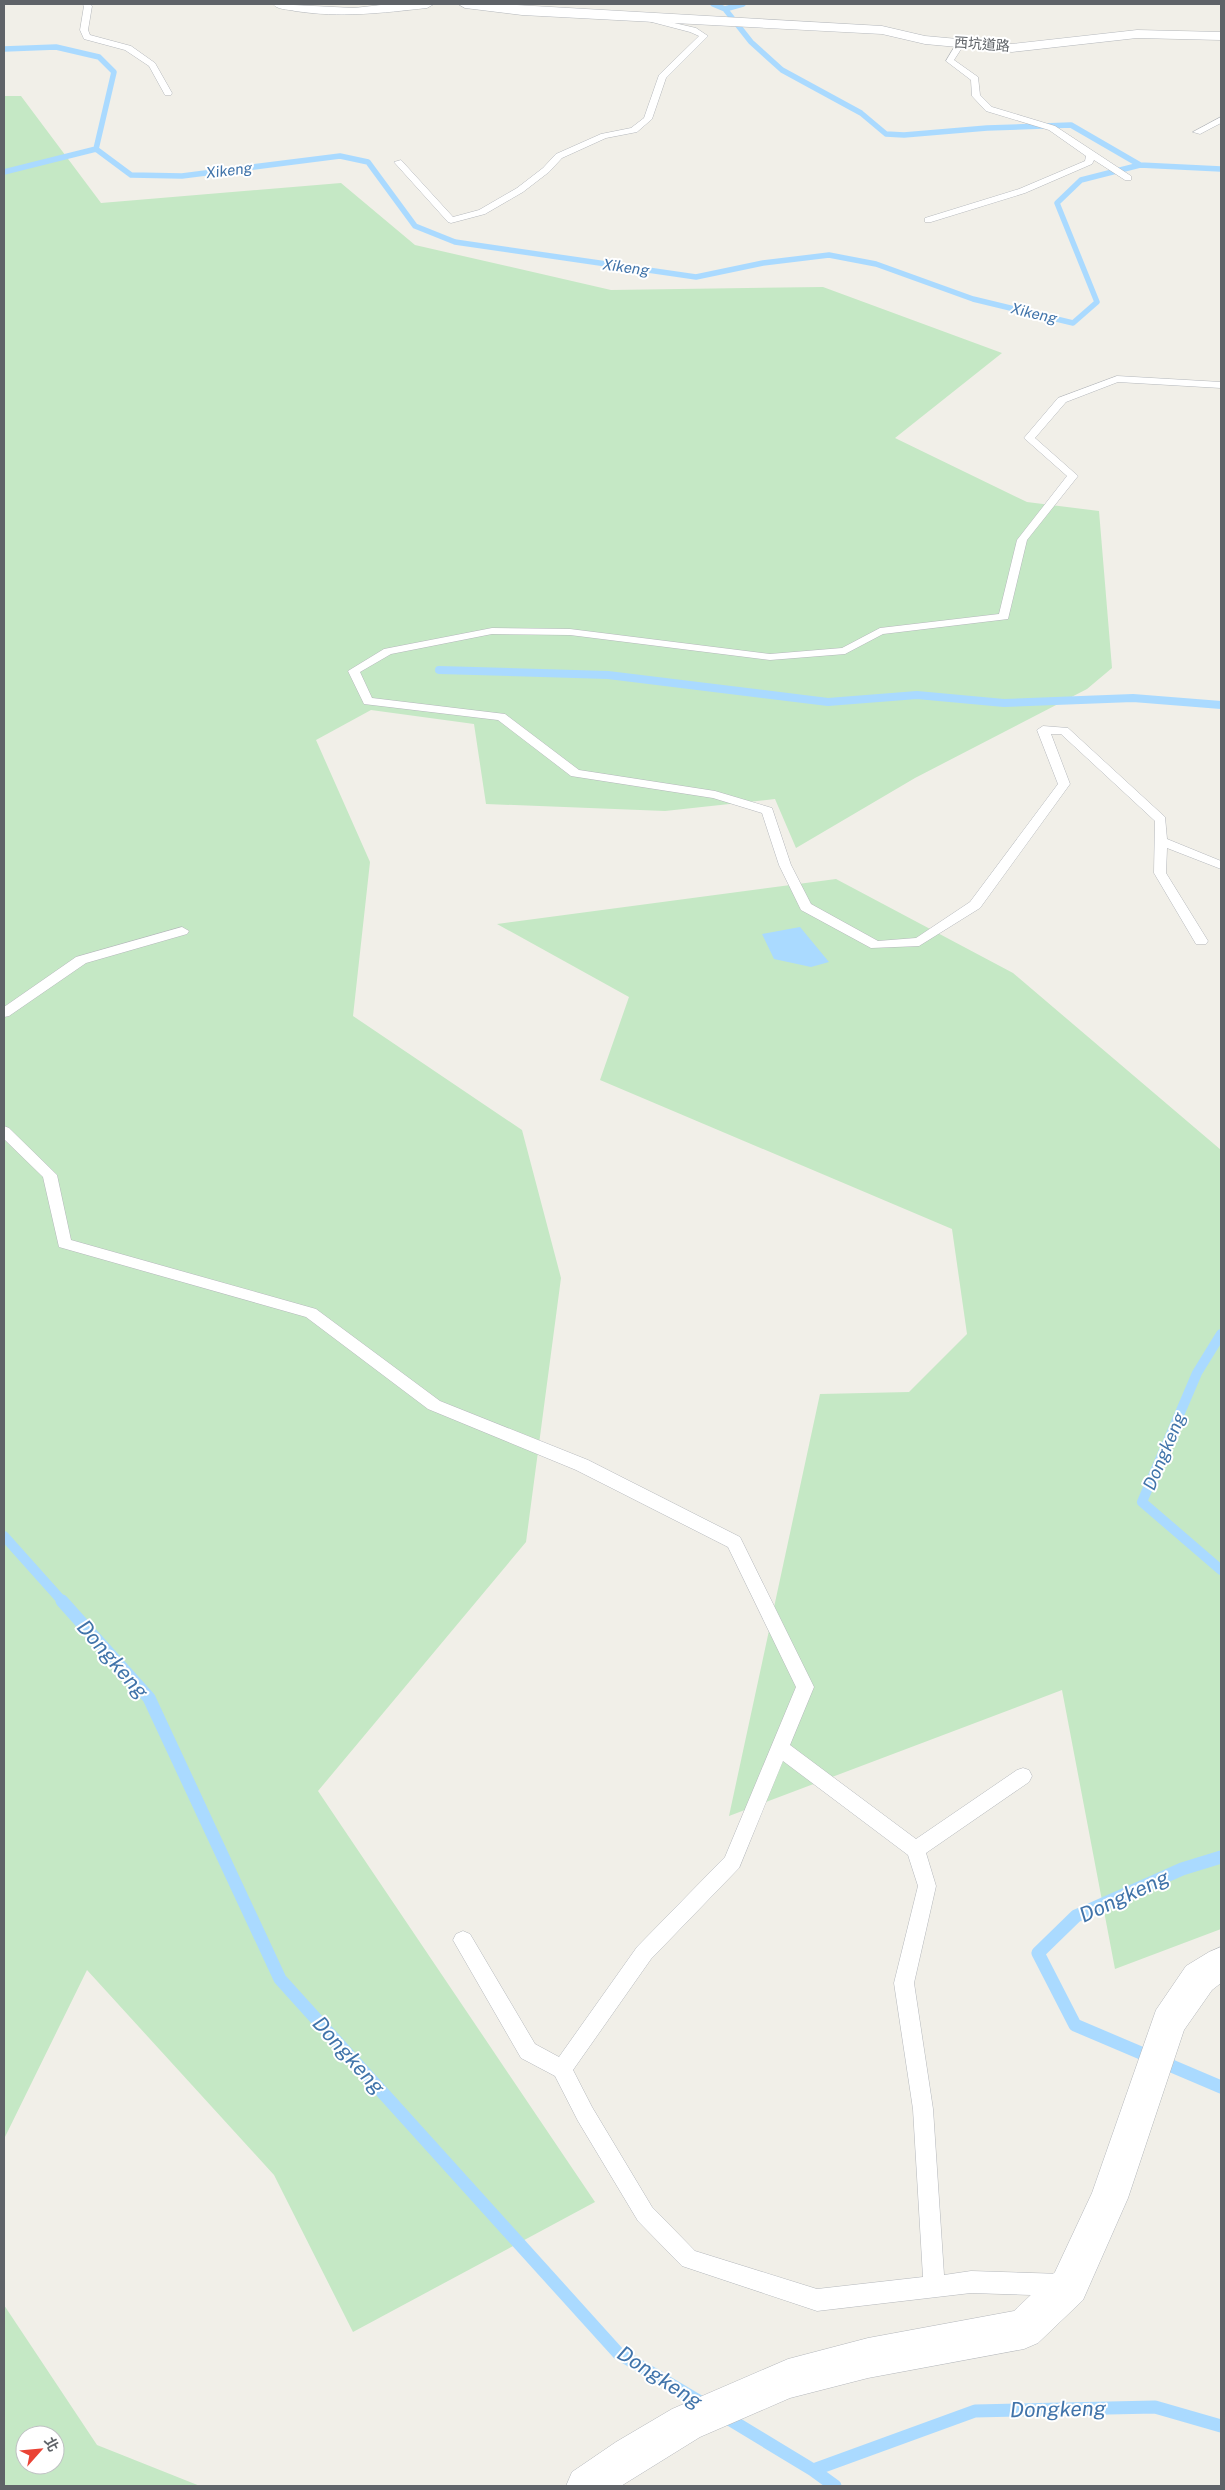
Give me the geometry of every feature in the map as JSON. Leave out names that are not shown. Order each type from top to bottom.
[{"type":"street","points":[[280,4],[316,10],[354,12],[427,4]]},
{"type":"street","points":[[465,4],[522,11],[645,17]]},
{"type":"street","name":"西坑道路","points":[[645,17],[882,30],[926,40],[1012,48],[1138,34],[1221,36]]},
{"type":"street","points":[[586,2486],[630,2456],[686,2423],[788,2379],[868,2358],[1024,2328],[1068,2286],[1109,2198],[1149,2086],[1169,2022],[1199,1978],[1221,1963]]},
{"type":"lane","points":[[86,4],[88,6],[84,30],[87,37],[128,48],[152,65],[168,93]]},
{"type":"lane","points":[[398,162],[451,220],[482,212],[520,190],[546,170],[559,156],[604,136],[634,130],[648,119],[662,77],[704,36],[693,30],[645,17]]},
{"type":"lane","points":[[961,43],[950,61],[975,79],[976,96],[989,109],[1052,128],[1128,178]]},
{"type":"lane","points":[[1197,132],[1221,120]]},
{"type":"lane","points":[[928,220],[1022,191],[1089,162],[1091,155]]},
{"type":"lane","points":[[1201,941],[1160,873],[1161,820],[1064,731],[1043,730],[1064,784],[975,905],[919,942],[876,945],[806,907],[785,865],[768,811],[715,795],[575,773],[501,716],[368,700],[354,671],[388,650],[492,632],[570,632],[770,657],[845,651],[880,631],[1004,617],[1022,540],[1073,476],[1029,438],[1062,400],[1117,379],[1221,385]]},
{"type":"lane","points":[[1161,840],[1221,865]]},
{"type":"lane","points":[[4,1013],[81,960],[182,931]]},
{"type":"lane","points":[[4,1131],[50,1175],[64,1243],[311,1313],[434,1405],[582,1465],[734,1542],[805,1687],[732,1862],[644,1953],[562,2069]]},
{"type":"lane","points":[[780,1748],[916,1850],[927,1886],[904,1983],[923,2109],[934,2286]]},
{"type":"lane","points":[[916,1850],[1023,1776]]},
{"type":"lane","points":[[464,1940],[528,2051],[562,2069],[585,2114],[645,2214],[689,2259],[817,2300],[971,2282],[1068,2286]]},
{"type":"green space","points":[[4,96],[21,96],[101,203],[341,183],[415,245],[611,290],[823,287],[1002,353],[895,438],[1027,502],[1099,511],[1112,668],[1087,689],[915,778],[796,848],[775,799],[665,811],[486,804],[474,724],[371,710],[316,740],[370,862],[353,1016],[522,1130],[561,1278],[526,1542],[318,1791],[595,2202],[353,2332],[274,2175],[87,1970],[4,2139]]},
{"type":"green space","points":[[836,879],[1013,973],[1221,1150],[1221,1929],[1115,1969],[1062,1690],[729,1816],[820,1394],[909,1392],[967,1334],[952,1229],[600,1080],[629,997],[497,924]]},
{"type":"green space","points":[[4,2305],[97,2445],[200,2486],[4,2486]]},
{"type":"water","points":[[800,927],[829,962],[811,967],[774,959],[762,934]]},
{"type":"waterway","points":[[713,4],[725,9]]},
{"type":"waterway","points":[[725,9],[743,4]]},
{"type":"waterway","points":[[725,9],[751,42],[782,70],[861,113],[886,134],[904,135],[987,128],[1071,125],[1140,165]]},
{"type":"waterway","name":"Xikeng","points":[[4,49],[56,47],[99,57],[114,72],[96,149]]},
{"type":"waterway","points":[[4,172],[96,149]]},
{"type":"waterway","name":"Xikeng","points":[[96,149],[131,175],[182,176],[340,156],[368,162],[415,226],[455,242],[696,277],[763,263],[829,255],[876,264],[973,299],[1073,323],[1097,302],[1057,203],[1081,180],[1140,165]]},
{"type":"waterway","name":"Xikeng","points":[[1140,165],[1221,169]]},
{"type":"waterway","points":[[439,670],[608,675],[828,702],[917,695],[1004,703],[1133,698],[1221,705]]},
{"type":"waterway","name":"Dongkeng","points":[[1221,1334],[1197,1373],[1142,1502],[1221,1570]]},
{"type":"waterway","name":"Dongkeng","points":[[4,1536],[63,1602]]},
{"type":"waterway","name":"Dongkeng","points":[[62,1601],[149,1698],[280,1979],[618,2353],[707,2406]]},
{"type":"waterway","name":"Dongkeng","points":[[1221,1857],[1182,1869],[1076,1916],[1038,1953],[1075,2025],[1221,2087]]},
{"type":"waterway","name":"Dongkeng","points":[[813,2470],[975,2411],[1155,2407],[1221,2426]]},
{"type":"waterway","name":"Dongkeng","points":[[724,2416],[813,2470]]},
{"type":"waterway","name":"Dongkeng","points":[[813,2470],[835,2486]]}]
